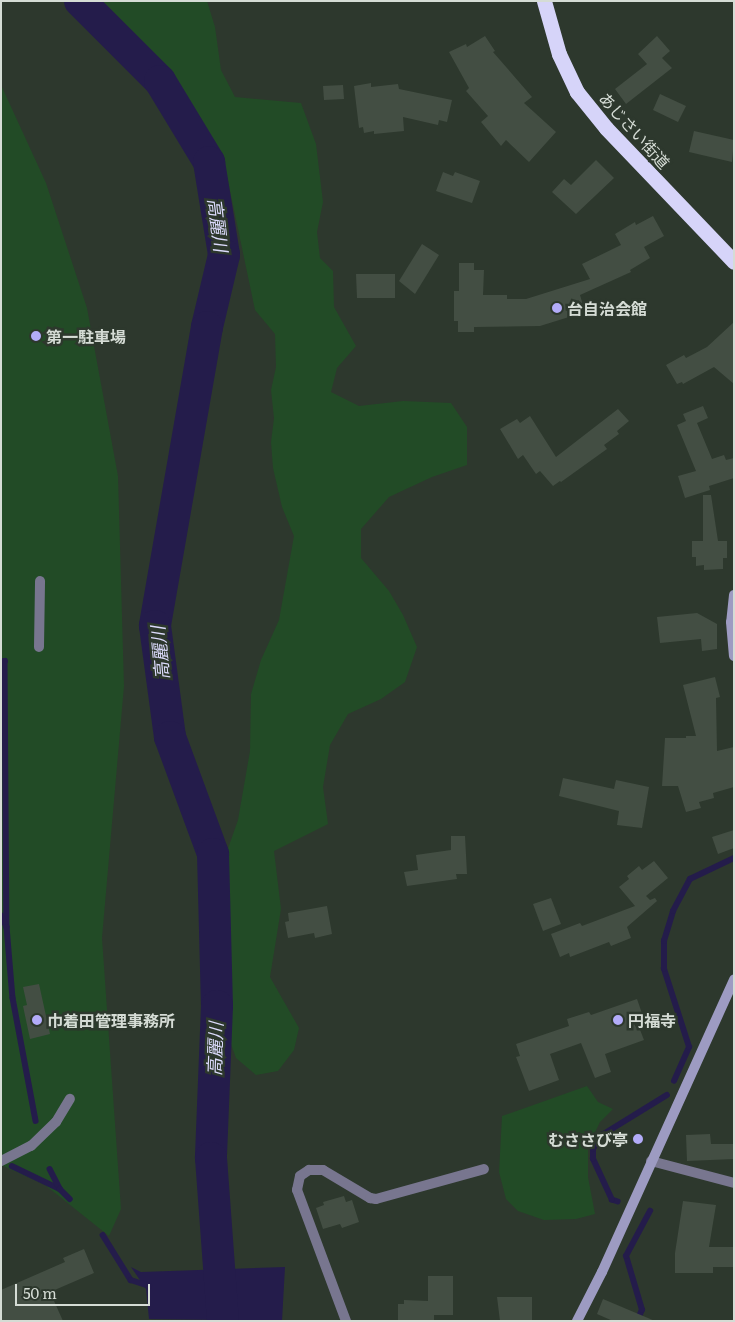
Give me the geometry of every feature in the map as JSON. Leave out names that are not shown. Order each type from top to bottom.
[{"type":"highway","name":"あじさい街道","points":[[544,1],[558,54],[577,92],[606,128],[734,262]]},
{"type":"street","points":[[39,647],[40,581]]},
{"type":"street","points":[[734,595],[731,622],[734,656]]},
{"type":"street","points":[[577,1321],[602,1272],[734,979]]},
{"type":"street","points":[[1,1161],[31,1146],[56,1122],[70,1099]]},
{"type":"street","points":[[651,1161],[734,1184]]},
{"type":"street","points":[[346,1321],[297,1190],[300,1176],[309,1170],[323,1170],[370,1198],[376,1198],[484,1169]]},
{"type":"green space","points":[[94,1],[207,1],[215,27],[221,70],[235,97],[301,103],[316,144],[323,202],[317,232],[320,258],[333,271],[334,307],[356,346],[337,368],[331,392],[359,406],[403,401],[451,403],[467,427],[467,465],[432,477],[389,497],[361,529],[361,558],[389,591],[403,615],[417,647],[405,682],[381,699],[348,714],[330,745],[323,787],[328,824],[274,851],[281,909],[270,977],[299,1028],[294,1050],[278,1071],[256,1075],[236,1058],[223,1022],[228,1002],[229,907],[222,883],[225,857],[238,820],[250,751],[251,694],[261,660],[279,620],[294,536],[282,507],[273,468],[271,442],[274,418],[271,390],[276,367],[275,334],[255,310],[225,167],[177,89],[141,48]]},
{"type":"green space","points":[[1,85],[46,183],[87,308],[118,476],[124,686],[102,938],[121,1209],[109,1236],[45,1185],[1,1165]]},
{"type":"green space","points":[[587,1086],[598,1102],[613,1109],[600,1122],[588,1147],[588,1177],[595,1214],[576,1219],[544,1220],[518,1211],[506,1199],[499,1172],[502,1116]]},
{"type":"shaded area","points":[[131,1267],[141,1272],[285,1267],[282,1321],[149,1319],[146,1289]]},
{"type":"building","points":[[485,36],[495,51],[493,52],[532,97],[524,103],[556,132],[529,162],[506,140],[501,146],[481,122],[488,116],[466,91],[469,88],[449,52],[466,44],[467,47]]},
{"type":"building","points":[[657,36],[670,51],[662,58],[672,68],[626,104],[615,89],[647,64],[638,54]]},
{"type":"building","points":[[371,83],[371,87],[398,84],[399,89],[452,100],[447,122],[439,120],[438,125],[403,117],[404,131],[364,133],[363,127],[359,128],[354,86]]},
{"type":"building","points":[[343,85],[344,99],[324,100],[323,86]]},
{"type":"building","points":[[660,94],[686,106],[678,122],[653,110]]},
{"type":"building","points":[[694,131],[734,140],[732,162],[689,152]]},
{"type":"building","points":[[596,160],[614,178],[576,214],[552,192],[564,179],[571,185]]},
{"type":"building","points":[[443,172],[453,176],[455,172],[480,181],[472,203],[436,191]]},
{"type":"building","points":[[653,216],[664,236],[644,247],[650,258],[630,270],[631,272],[580,295],[585,312],[540,326],[474,327],[474,332],[458,332],[458,321],[454,321],[454,291],[459,291],[459,263],[474,263],[474,270],[484,270],[483,295],[507,295],[507,299],[526,299],[590,279],[582,264],[621,245],[615,234],[635,222],[636,225]]},
{"type":"building","points":[[422,244],[439,255],[415,294],[399,281]]},
{"type":"building","points":[[356,274],[395,274],[395,298],[357,298]]},
{"type":"building","points":[[734,322],[734,384],[714,367],[683,384],[682,382],[677,384],[666,365],[684,355],[686,358],[707,347]]},
{"type":"building","points":[[703,406],[708,418],[697,423],[712,459],[724,455],[726,460],[734,458],[734,478],[709,486],[710,490],[685,498],[678,476],[696,471],[677,425],[686,421],[683,414]]},
{"type":"building","points":[[618,409],[629,421],[617,431],[619,434],[604,445],[607,449],[553,486],[540,471],[536,474],[523,455],[518,459],[500,429],[517,419],[520,423],[530,416],[556,457]]},
{"type":"building","points":[[703,495],[711,495],[718,541],[727,541],[727,558],[723,558],[723,569],[704,570],[704,565],[696,566],[696,557],[692,557],[692,541],[703,541]]},
{"type":"building","points":[[697,613],[717,624],[717,649],[702,651],[701,639],[660,643],[657,617]]},
{"type":"building","points":[[715,677],[720,697],[716,698],[717,751],[734,747],[734,787],[713,793],[714,798],[699,802],[701,808],[686,812],[678,786],[662,786],[665,738],[696,736],[683,685]]},
{"type":"building","points":[[563,778],[614,789],[616,780],[649,787],[642,828],[617,825],[619,811],[559,796]]},
{"type":"building","points":[[734,830],[734,848],[718,854],[712,837]]},
{"type":"building","points":[[451,836],[465,836],[467,874],[456,874],[457,879],[407,886],[404,872],[418,870],[416,855],[451,850]]},
{"type":"building","points":[[654,861],[668,878],[646,896],[650,900],[655,898],[657,901],[627,927],[631,938],[611,946],[609,942],[570,957],[569,953],[560,957],[551,934],[580,923],[582,926],[635,906],[619,887],[629,879],[627,876],[639,866],[642,870]]},
{"type":"building","points":[[551,898],[561,924],[543,931],[533,904]]},
{"type":"building","points":[[327,906],[332,934],[315,938],[314,933],[288,938],[285,922],[289,921],[288,913]]},
{"type":"building","name":"巾着田管理事務所","points":[[39,984],[50,1034],[30,1039],[23,1006],[27,1005],[23,987]]},
{"type":"building","points":[[637,999],[644,1019],[637,1022],[644,1040],[605,1054],[611,1072],[595,1078],[581,1043],[550,1054],[559,1080],[529,1091],[516,1057],[520,1056],[516,1044],[569,1026],[567,1019],[589,1012],[591,1015]]},
{"type":"building","points":[[710,1134],[711,1144],[734,1144],[734,1159],[687,1161],[686,1135]]},
{"type":"building","points":[[344,1196],[346,1202],[352,1200],[359,1222],[342,1228],[340,1224],[323,1229],[316,1208],[324,1205],[323,1202]]},
{"type":"building","points":[[683,1201],[716,1205],[709,1247],[734,1247],[734,1267],[713,1267],[713,1273],[675,1273],[675,1253]]},
{"type":"building","points":[[84,1249],[94,1273],[50,1292],[63,1321],[1,1321],[1,1290],[65,1262],[63,1258]]},
{"type":"building","points":[[428,1276],[453,1276],[453,1315],[434,1315],[434,1321],[398,1321],[398,1304],[404,1304],[404,1300],[428,1301]]},
{"type":"building","points":[[497,1297],[532,1297],[532,1321],[500,1321]]},
{"type":"building","points":[[603,1299],[655,1321],[613,1321],[597,1314]]},
{"type":"waterway","name":"高麗川","points":[[80,1],[160,81],[209,162],[224,255],[207,327],[155,626],[170,737],[213,854],[217,1006],[211,1158],[223,1321]]},
{"type":"waterway","points":[[1,662],[5,661],[7,927]]},
{"type":"waterway","points":[[674,1081],[689,1047],[664,969],[664,941],[673,911],[690,879],[734,858]]},
{"type":"waterway","points":[[1,915],[7,927],[13,998],[36,1121]]},
{"type":"waterway","points":[[618,1202],[612,1200],[593,1159],[593,1149],[602,1135],[667,1095]]},
{"type":"waterway","points":[[12,1166],[60,1189]]},
{"type":"waterway","points":[[50,1169],[60,1189],[70,1199]]},
{"type":"waterway","points":[[637,1321],[642,1310],[626,1256],[650,1211]]},
{"type":"waterway","points":[[103,1235],[131,1280],[149,1286]]},
{"type":"place","name":"台自治会館","points":[[557,308]]},
{"type":"place","name":"第一駐車場","points":[[36,336]]},
{"type":"place","name":"巾着田管理事務所","points":[[37,1020]]},
{"type":"place","name":"円福寺","points":[[618,1020]]},
{"type":"place","name":"むささび亭","points":[[638,1139]]}]
